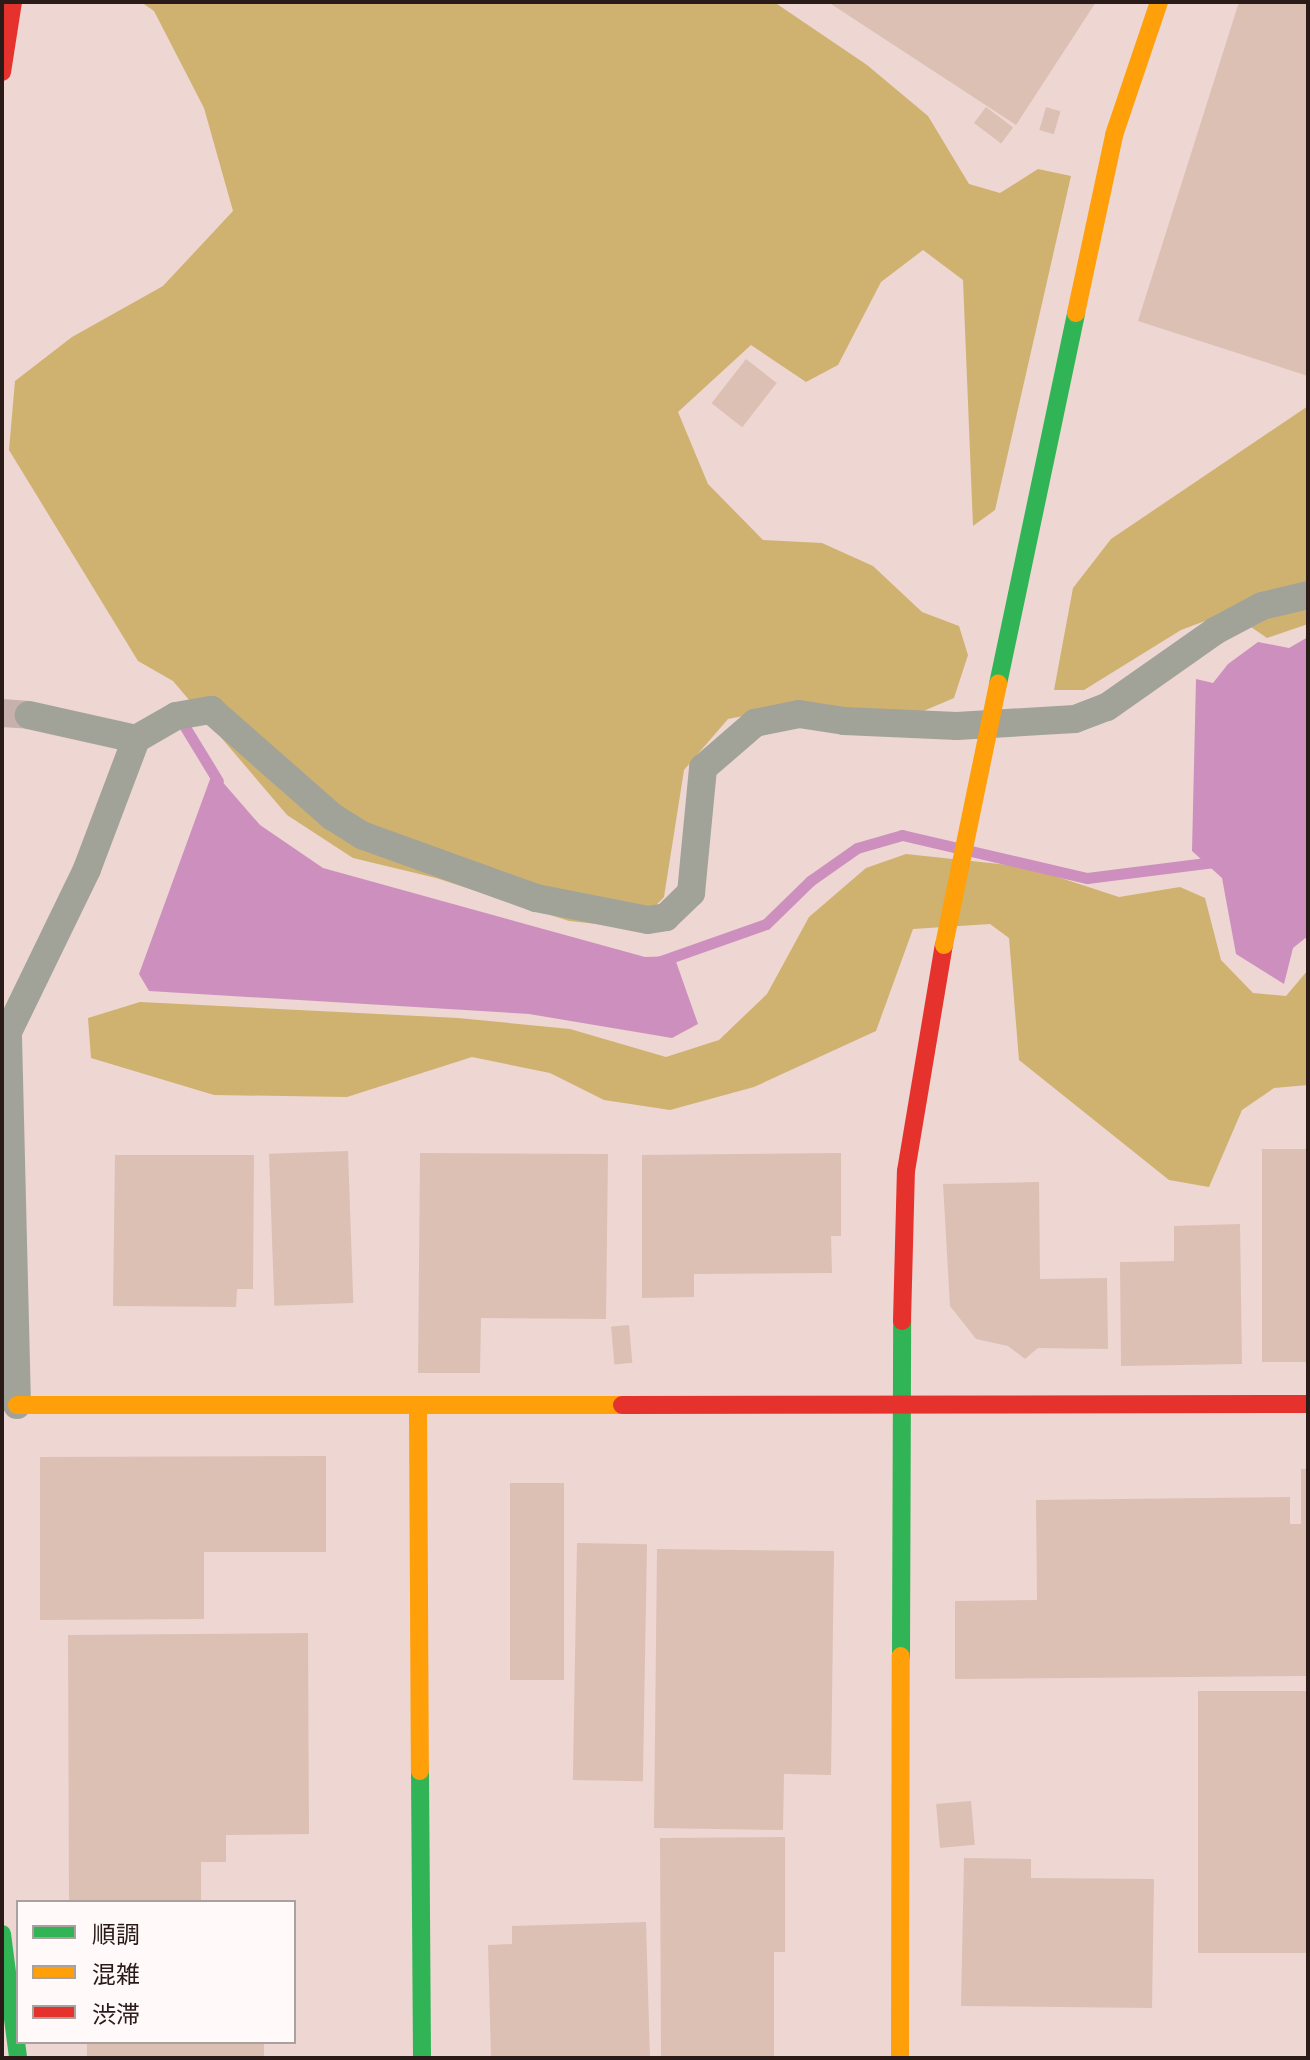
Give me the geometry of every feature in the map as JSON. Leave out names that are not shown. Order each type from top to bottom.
[{"type":"main road","points":[[2,72],[13,2]]},
{"type":"main road","points":[[900,2058],[900,1405],[906,1171],[944,945],[1114,135],[1159,2]]},
{"type":"main road","points":[[17,1405],[418,1408],[1308,1404]]},
{"type":"main road","points":[[418,1408],[422,2058]]},
{"type":"main road","points":[[2,1934],[16,2042]]},
{"type":"street","points":[[17,1405],[8,1032],[87,869],[136,739],[176,716],[211,710],[333,817],[364,836],[536,898],[648,920],[666,917],[691,893],[703,768],[755,723],[799,714],[844,721],[957,726],[1075,719],[1107,707],[1215,631],[1262,606],[1308,595]]},
{"type":"street","points":[[29,715],[136,739]]},
{"type":"shaded area","points":[[141,2],[774,2],[867,65],[928,116],[969,184],[1000,193],[1038,169],[1071,176],[995,510],[973,526],[963,280],[923,250],[881,282],[838,365],[806,382],[751,345],[678,412],[708,484],[763,540],[822,543],[873,566],[922,612],[959,626],[968,655],[954,698],[921,712],[789,707],[728,719],[684,770],[664,897],[634,928],[569,921],[436,878],[353,858],[287,815],[173,681],[138,661],[9,450],[15,381],[72,337],[163,286],[233,211],[204,108],[154,11]]},
{"type":"shaded area","points":[[1308,406],[1308,624],[1267,638],[1229,612],[1181,630],[1084,690],[1054,690],[1073,588],[1111,539]]},
{"type":"shaded area","points":[[1308,637],[1308,936],[1293,948],[1284,984],[1236,954],[1222,878],[1192,851],[1196,679],[1213,683],[1228,664],[1258,642],[1289,648]]},
{"type":"shaded area","points":[[213,771],[260,825],[323,868],[645,957],[674,956],[698,1024],[672,1038],[529,1014],[149,991],[139,974]]},
{"type":"shaded area","points":[[906,854],[1027,867],[1119,897],[1180,887],[1205,898],[1221,960],[1253,993],[1286,996],[1308,970],[1308,1085],[1274,1088],[1242,1110],[1209,1187],[1169,1180],[1019,1060],[1009,938],[990,924],[913,929],[876,1031],[754,1087],[670,1110],[604,1100],[550,1073],[472,1057],[347,1097],[214,1095],[91,1058],[88,1018],[140,1002],[458,1018],[570,1029],[666,1057],[719,1040],[767,994],[809,917],[866,868]]},
{"type":"building","points":[[828,2],[1096,2],[1016,125]]},
{"type":"building","points":[[1239,2],[1308,2],[1308,376],[1138,321]]},
{"type":"building","points":[[986,107],[1013,127],[1001,143],[974,123]]},
{"type":"building","points":[[1046,107],[1060,111],[1054,134],[1039,130]]},
{"type":"building","points":[[746,359],[777,383],[742,427],[712,403]]},
{"type":"building","points":[[1262,1149],[1308,1149],[1308,1362],[1262,1362]]},
{"type":"building","points":[[348,1151],[353,1303],[274,1306],[269,1154]]},
{"type":"building","points":[[420,1153],[608,1154],[606,1319],[481,1318],[480,1373],[418,1373]]},
{"type":"building","points":[[841,1153],[841,1236],[831,1236],[832,1273],[694,1274],[694,1297],[642,1298],[642,1155]]},
{"type":"building","points":[[115,1155],[254,1155],[253,1289],[237,1289],[236,1307],[113,1306]]},
{"type":"building","points":[[1039,1182],[1040,1279],[1107,1278],[1108,1349],[1038,1348],[1025,1359],[1008,1346],[976,1339],[950,1306],[943,1184]]},
{"type":"building","points":[[1240,1224],[1242,1364],[1121,1366],[1120,1262],[1174,1261],[1174,1226]]},
{"type":"building","points":[[629,1325],[632,1363],[614,1364],[611,1327]]},
{"type":"building","points":[[326,1456],[326,1552],[204,1552],[204,1619],[40,1620],[40,1457]]},
{"type":"building","points":[[1301,1469],[1308,1469],[1308,1676],[955,1679],[955,1601],[1037,1600],[1036,1500],[1290,1497],[1290,1524],[1301,1524]]},
{"type":"building","points":[[510,1483],[564,1483],[564,1680],[510,1680]]},
{"type":"building","points":[[577,1543],[647,1544],[643,1781],[573,1780]]},
{"type":"building","points":[[657,1549],[834,1551],[831,1775],[784,1774],[783,1830],[654,1828]]},
{"type":"building","points":[[308,1633],[309,1834],[226,1835],[226,1862],[201,1862],[201,1900],[69,1900],[68,1635]]},
{"type":"building","points":[[1198,1691],[1308,1691],[1308,1953],[1198,1953]]},
{"type":"building","points":[[971,1801],[975,1845],[940,1848],[936,1804]]},
{"type":"building","points":[[785,1837],[785,1952],[774,1952],[774,2058],[661,2058],[660,1838]]},
{"type":"building","points":[[964,1858],[1031,1859],[1031,1878],[1154,1879],[1152,2008],[961,2006]]},
{"type":"building","points":[[646,1922],[650,2058],[491,2058],[488,1945],[512,1944],[512,1926]]},
{"type":"building","points":[[87,2044],[264,2044],[264,2058],[87,2058]]},
{"type":"waterway","points":[[185,727],[218,781]]},
{"type":"waterway","points":[[661,961],[766,924],[810,881],[857,848],[902,835],[1087,878],[1222,861]]},
{"type":"tunnel","points":[[2,713],[29,715]]},
{"type":"traffic: fast","points":[[998,684],[1076,313]]},
{"type":"traffic: fast","points":[[901,1656],[902,1321]]},
{"type":"traffic: fast","points":[[420,1771],[422,2058]]},
{"type":"traffic: fast","points":[[2,1934],[16,2042]]},
{"type":"traffic: fast","points":[[16,2044],[18,2058]]},
{"type":"traffic: slow","points":[[1076,313],[1114,135],[1159,2]]},
{"type":"traffic: slow","points":[[944,945],[998,684]]},
{"type":"traffic: slow","points":[[17,1405],[622,1405]]},
{"type":"traffic: slow","points":[[418,1408],[420,1771]]},
{"type":"traffic: slow","points":[[900,2058],[901,1656]]},
{"type":"traffic: jam","points":[[2,72],[13,2]]},
{"type":"traffic: jam","points":[[902,1321],[906,1171],[944,945]]},
{"type":"traffic: jam","points":[[622,1405],[1308,1404]]}]
